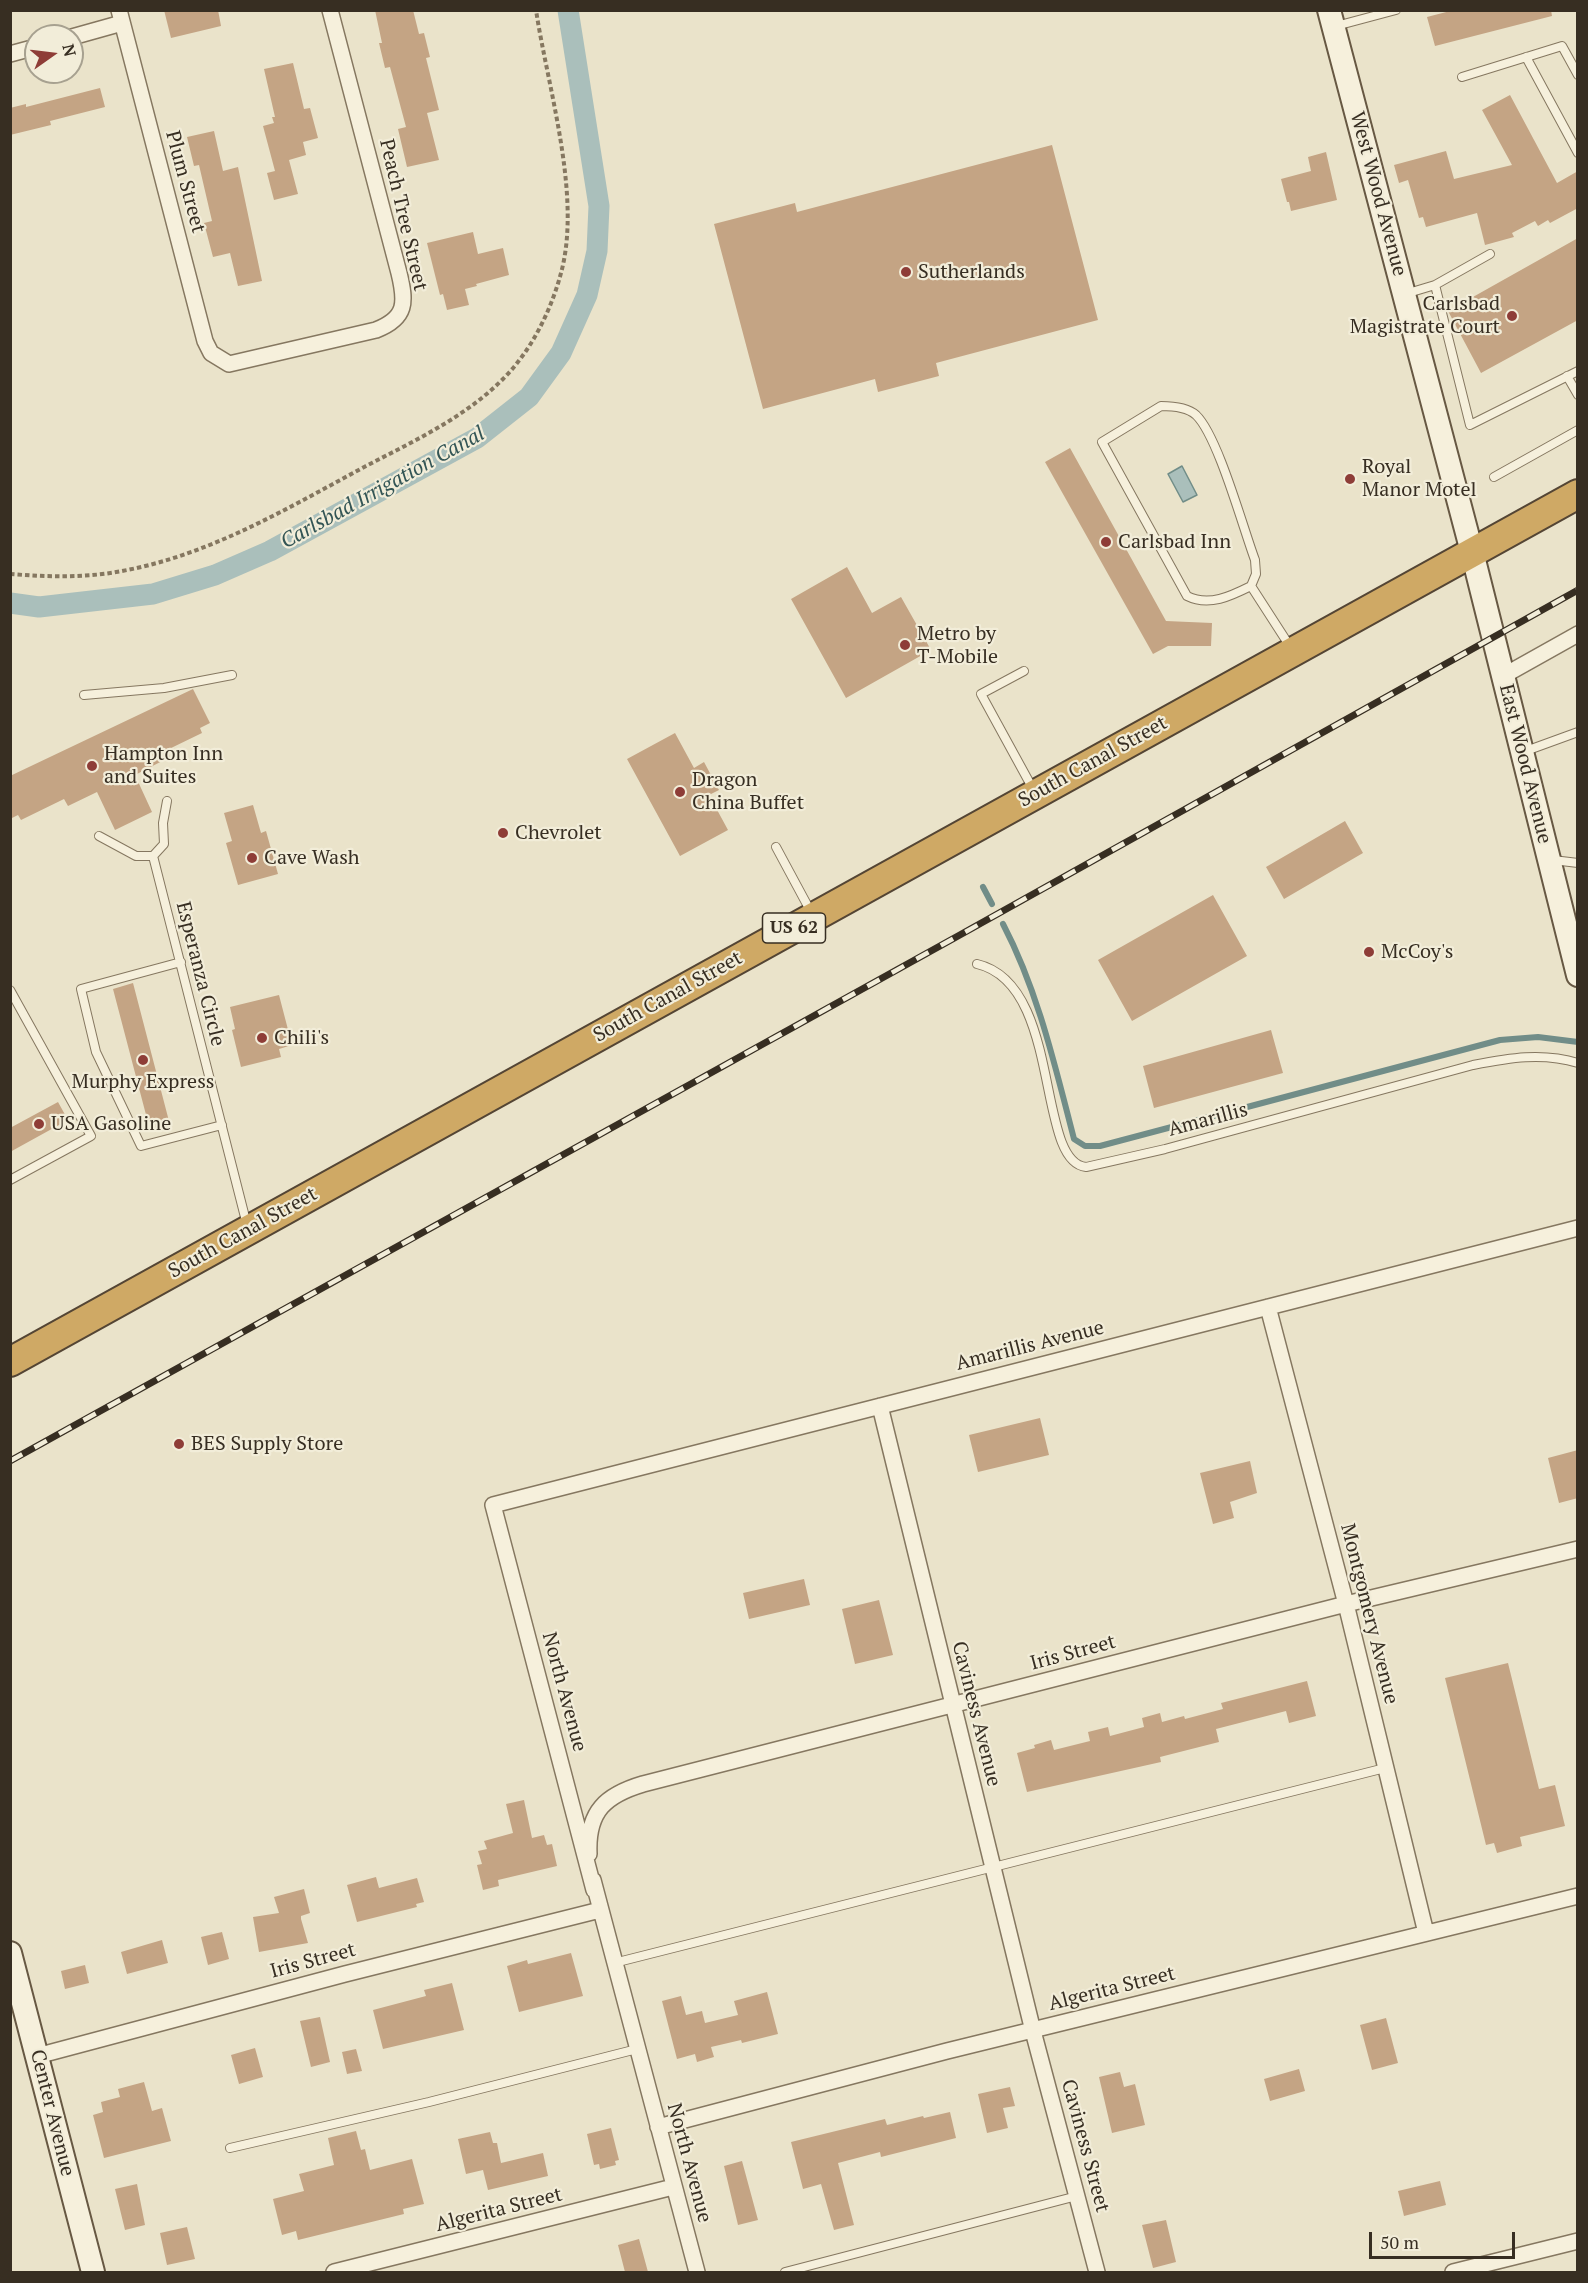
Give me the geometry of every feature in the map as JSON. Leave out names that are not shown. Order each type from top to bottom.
[{"type":"highway","name":"South Canal Street","points":[[10,1362],[1578,494]]},
{"type":"street","name":"Peach Tree Street","points":[[220,358],[229,364],[241,362],[376,330],[391,324],[402,311],[405,295],[330,10]]},
{"type":"street","name":"Plum Street","points":[[120,17],[206,341],[211,353],[220,358]]},
{"type":"street","points":[[84,32],[120,17]]},
{"type":"street","name":"West Wood Avenue","points":[[1331,19],[1472,552]]},
{"type":"street","name":"East Wood Avenue","points":[[1472,552],[1578,975]]},
{"type":"street","points":[[1503,676],[1578,634]]},
{"type":"street","name":"Amarillis Avenue","points":[[493,1504],[1578,1228]]},
{"type":"street","name":"Montgomery Avenue","points":[[1268,1307],[1346,1604],[1426,1933]]},
{"type":"street","name":"Caviness Avenue","points":[[880,1406],[1033,2031]]},
{"type":"street","name":"North Avenue","points":[[493,1504],[697,2272]]},
{"type":"street","name":"Iris Street","points":[[593,1822],[609,1798],[621,1791],[1346,1604],[1578,1548]]},
{"type":"street","name":"North Avenue","points":[[593,1822],[588,1846],[594,1890]]},
{"type":"street","name":"Algerita Street","points":[[658,2127],[947,2051],[1578,1896]]},
{"type":"street","name":"Iris Street","points":[[37,2056],[345,1974],[600,1910]]},
{"type":"street","name":"Center Avenue","points":[[10,1953],[93,2272]]},
{"type":"street","name":"Caviness Street","points":[[1033,2031],[1097,2272]]},
{"type":"street","name":"Algerita Street","points":[[334,2272],[673,2187]]},
{"type":"street","points":[[1453,2272],[1507,2265],[1578,2241]]},
{"type":"lane","points":[[1331,19],[1396,10]]},
{"type":"lane","points":[[1462,77],[1562,46],[1578,75]]},
{"type":"lane","points":[[1526,57],[1578,153]]},
{"type":"lane","points":[[1404,294],[1435,285],[1491,254]]},
{"type":"lane","points":[[1435,285],[1470,425],[1578,371]]},
{"type":"lane","points":[[1567,376],[1578,395]]},
{"type":"lane","points":[[1161,406],[1176,406],[1195,415],[1207,431],[1218,456],[1255,560],[1256,574],[1251,586],[1220,599],[1198,602],[1187,596],[1102,442],[1161,406]]},
{"type":"lane","points":[[1494,477],[1578,430]]},
{"type":"lane","points":[[1251,586],[1293,651]]},
{"type":"lane","points":[[1024,671],[981,694],[1036,794]]},
{"type":"lane","points":[[84,695],[164,688],[232,675]]},
{"type":"lane","points":[[1522,753],[1578,732]]},
{"type":"lane","points":[[99,836],[136,856],[153,856],[164,844],[163,823],[167,801]]},
{"type":"lane","points":[[776,847],[813,917]]},
{"type":"lane","name":"Esperanza Circle","points":[[153,856],[248,1230]]},
{"type":"lane","points":[[1549,859],[1578,863]]},
{"type":"lane","points":[[180,962],[81,989],[96,1052],[141,1146],[222,1125]]},
{"type":"lane","name":"Amarillis","points":[[977,964],[992,968],[1008,979],[1020,997],[1039,1050],[1065,1153],[1072,1162],[1086,1167],[1165,1149],[1473,1065],[1516,1057],[1545,1056],[1578,1063]]},
{"type":"lane","points":[[10,990],[91,1136],[10,1180]]},
{"type":"lane","points":[[614,1963],[1385,1768]]},
{"type":"lane","points":[[230,2148],[429,2102],[637,2049]]},
{"type":"lane","points":[[785,2272],[1077,2196]]},
{"type":"path","points":[[10,574],[81,576],[122,571],[204,548],[246,529],[450,422],[503,379],[521,358],[551,303],[568,244],[565,177],[536,10]]},
{"type":"shaded area","points":[[1182,466],[1197,495],[1183,502],[1168,474]]},
{"type":"building","points":[[164,10],[218,10],[221,26],[171,38]]},
{"type":"building","points":[[375,10],[413,10],[419,34],[424,33],[430,57],[426,58],[439,110],[427,113],[439,160],[407,167],[398,129],[406,127],[390,67],[385,68]]},
{"type":"building","points":[[1454,10],[1551,10],[1552,16],[1435,46],[1427,17]]},
{"type":"building","points":[[293,63],[304,109],[310,108],[318,138],[303,142],[306,155],[289,160],[298,194],[274,200],[267,173],[275,171],[263,126],[274,123],[272,117],[275,117],[264,69]]},
{"type":"building","points":[[100,88],[105,107],[50,121],[51,125],[10,135],[10,108],[26,104],[26,107]]},
{"type":"building","points":[[1510,95],[1557,183],[1578,171],[1578,208],[1550,223],[1548,220],[1538,226],[1535,221],[1512,233],[1514,237],[1485,245],[1477,213],[1426,227],[1423,217],[1419,218],[1408,180],[1399,183],[1394,165],[1446,151],[1454,179],[1512,165],[1482,110]]},
{"type":"building","points":[[214,131],[223,171],[238,167],[262,281],[238,286],[230,253],[213,257],[204,223],[212,221],[199,165],[194,166],[187,137]]},
{"type":"building","name":"Sutherlands","points":[[1052,145],[1098,320],[936,363],[939,376],[878,392],[875,379],[763,409],[714,224],[795,203],[797,212]]},
{"type":"building","points":[[1326,152],[1337,200],[1291,211],[1281,179],[1311,171],[1308,157]]},
{"type":"building","points":[[473,232],[478,254],[503,248],[509,275],[465,289],[469,305],[447,310],[443,294],[440,295],[427,243]]},
{"type":"building","name":"Carlsbad Magistrate Court","points":[[1578,238],[1578,320],[1481,373],[1448,311]]},
{"type":"building","name":"Carlsbad Inn","points":[[1070,448],[1166,621],[1212,623],[1211,646],[1168,646],[1153,654],[1045,462]]},
{"type":"building","points":[[847,567],[872,613],[901,597],[931,650],[846,698],[791,599]]},
{"type":"building","name":"Hampton Inn and Suites","points":[[193,689],[210,723],[200,728],[202,733],[167,750],[170,757],[135,775],[152,812],[115,830],[97,792],[68,806],[64,799],[21,820],[18,815],[10,819],[10,776]]},
{"type":"building","name":"Dragon China Buffet","points":[[675,733],[694,768],[704,762],[719,790],[709,795],[728,830],[680,856],[627,759]]},
{"type":"building","name":"Cave Wash","points":[[253,805],[261,833],[266,831],[278,874],[238,885],[226,843],[232,841],[224,813]]},
{"type":"building","points":[[1345,821],[1363,853],[1284,899],[1266,867]]},
{"type":"building","points":[[1213,895],[1247,956],[1132,1021],[1098,960]]},
{"type":"building","name":"Murphy Express","points":[[133,983],[170,1125],[150,1130],[113,989]]},
{"type":"building","name":"Chili's","points":[[279,995],[292,1045],[279,1049],[281,1057],[241,1067],[232,1030],[235,1029],[230,1007]]},
{"type":"building","points":[[1271,1030],[1283,1073],[1154,1108],[1143,1066]]},
{"type":"building","name":"USA Gasoline","points":[[58,1102],[68,1120],[10,1152],[10,1128]]},
{"type":"building","points":[[1040,1418],[1049,1455],[978,1472],[969,1435]]},
{"type":"building","points":[[1578,1450],[1578,1498],[1559,1503],[1548,1458]]},
{"type":"building","points":[[1250,1461],[1257,1493],[1230,1502],[1234,1518],[1213,1524],[1200,1473]]},
{"type":"building","points":[[804,1579],[810,1605],[749,1619],[743,1593]]},
{"type":"building","points":[[879,1600],[893,1655],[855,1664],[842,1609]]},
{"type":"building","points":[[1508,1663],[1539,1789],[1555,1785],[1565,1826],[1520,1837],[1522,1846],[1497,1853],[1494,1843],[1486,1845],[1445,1678]]},
{"type":"building","points":[[1307,1681],[1316,1716],[1289,1723],[1286,1711],[1216,1729],[1219,1742],[1160,1757],[1161,1762],[1027,1792],[1017,1753],[1035,1748],[1034,1745],[1051,1740],[1054,1750],[1090,1741],[1088,1732],[1108,1727],[1110,1736],[1144,1727],[1142,1718],[1160,1713],[1162,1722],[1184,1716],[1185,1719],[1223,1709],[1221,1703]]},
{"type":"building","points":[[524,1800],[532,1838],[544,1835],[547,1845],[552,1844],[557,1866],[498,1880],[499,1886],[483,1890],[477,1865],[482,1864],[478,1851],[487,1849],[484,1841],[513,1833],[506,1804]]},
{"type":"building","points":[[376,1877],[379,1888],[417,1878],[424,1902],[416,1904],[417,1907],[357,1922],[347,1885]]},
{"type":"building","points":[[304,1889],[310,1913],[301,1916],[301,1919],[308,1943],[259,1952],[253,1917],[279,1913],[274,1897]]},
{"type":"building","points":[[222,1932],[229,1959],[208,1965],[201,1937]]},
{"type":"building","points":[[162,1940],[168,1963],[127,1974],[121,1952]]},
{"type":"building","points":[[571,1953],[583,1996],[519,2012],[507,1966],[527,1960],[528,1964]]},
{"type":"building","points":[[85,1965],[89,1983],[65,1989],[61,1971]]},
{"type":"building","points":[[452,1983],[464,2030],[383,2049],[373,2010],[426,1996],[424,1990]]},
{"type":"building","points":[[767,1992],[778,2034],[742,2043],[741,2040],[711,2047],[714,2057],[697,2062],[695,2054],[677,2059],[662,2001],[681,1996],[686,2015],[702,2011],[705,2023],[738,2015],[734,2001]]},
{"type":"building","points":[[320,2017],[330,2062],[311,2067],[300,2021]]},
{"type":"building","points":[[1386,2018],[1398,2063],[1372,2070],[1360,2025]]},
{"type":"building","points":[[255,2048],[263,2077],[239,2084],[231,2055]]},
{"type":"building","points":[[356,2049],[362,2071],[347,2074],[342,2052]]},
{"type":"building","points":[[1299,2069],[1305,2091],[1270,2101],[1264,2079]]},
{"type":"building","points":[[1120,2072],[1124,2087],[1135,2084],[1145,2125],[1112,2133],[1099,2077]]},
{"type":"building","points":[[144,2082],[152,2111],[162,2108],[171,2141],[104,2158],[93,2115],[103,2112],[101,2102],[120,2097],[118,2089]]},
{"type":"building","points":[[1010,2087],[1015,2106],[1003,2108],[1008,2128],[987,2133],[978,2094]]},
{"type":"building","points":[[950,2112],[956,2138],[881,2157],[880,2152],[838,2163],[854,2225],[834,2230],[821,2184],[803,2189],[791,2142],[885,2119],[887,2125]]},
{"type":"building","points":[[611,2128],[619,2160],[615,2161],[616,2165],[600,2169],[599,2164],[594,2165],[587,2134]]},
{"type":"building","points":[[356,2131],[361,2150],[365,2149],[370,2170],[412,2159],[424,2204],[403,2209],[404,2214],[298,2240],[296,2231],[282,2235],[273,2199],[304,2191],[299,2174],[334,2165],[328,2138]]},
{"type":"building","points":[[490,2132],[493,2143],[497,2143],[501,2163],[543,2153],[548,2176],[488,2190],[483,2170],[466,2174],[458,2139]]},
{"type":"building","points":[[742,2161],[758,2220],[738,2225],[724,2166]]},
{"type":"building","points":[[1440,2181],[1446,2205],[1404,2216],[1398,2191]]},
{"type":"building","points":[[137,2184],[145,2225],[125,2230],[115,2189]]},
{"type":"building","points":[[1166,2220],[1176,2262],[1153,2268],[1142,2225]]},
{"type":"building","points":[[187,2227],[195,2259],[167,2265],[160,2233]]},
{"type":"building","points":[[639,2239],[648,2272],[625,2272],[618,2245]]},
{"type":"waterway","name":"Carlsbad Irrigation Canal","points":[[10,603],[39,607],[153,594],[215,575],[270,551],[477,438],[529,397],[561,353],[587,295],[597,251],[599,206],[568,10]]},
{"type":"waterway","points":[[983,887],[992,904]]},
{"type":"waterway","points":[[1003,924],[1036,1002],[1074,1139],[1085,1146],[1100,1146],[1500,1040],[1538,1037],[1578,1042]]},
{"type":"railway","points":[[10,1461],[1578,590]]},
{"type":"place","name":"Sutherlands","points":[[906,272]]},
{"type":"place","name":"Carlsbad Magistrate Court","points":[[1512,316]]},
{"type":"place","name":"Royal Manor Motel","points":[[1350,479]]},
{"type":"place","name":"Carlsbad Inn","points":[[1106,542]]},
{"type":"place","name":"Metro by T-Mobile","points":[[905,645]]},
{"type":"place","name":"Hampton Inn and Suites","points":[[92,766]]},
{"type":"place","name":"Dragon China Buffet","points":[[680,792]]},
{"type":"place","name":"Chevrolet","points":[[503,833]]},
{"type":"place","name":"Cave Wash","points":[[252,858]]},
{"type":"place","name":"McCoy's","points":[[1369,952]]},
{"type":"place","name":"Chili's","points":[[262,1038]]},
{"type":"place","name":"Murphy Express","points":[[143,1060]]},
{"type":"place","name":"USA Gasoline","points":[[39,1124]]},
{"type":"place","name":"BES Supply Store","points":[[179,1444]]}]
